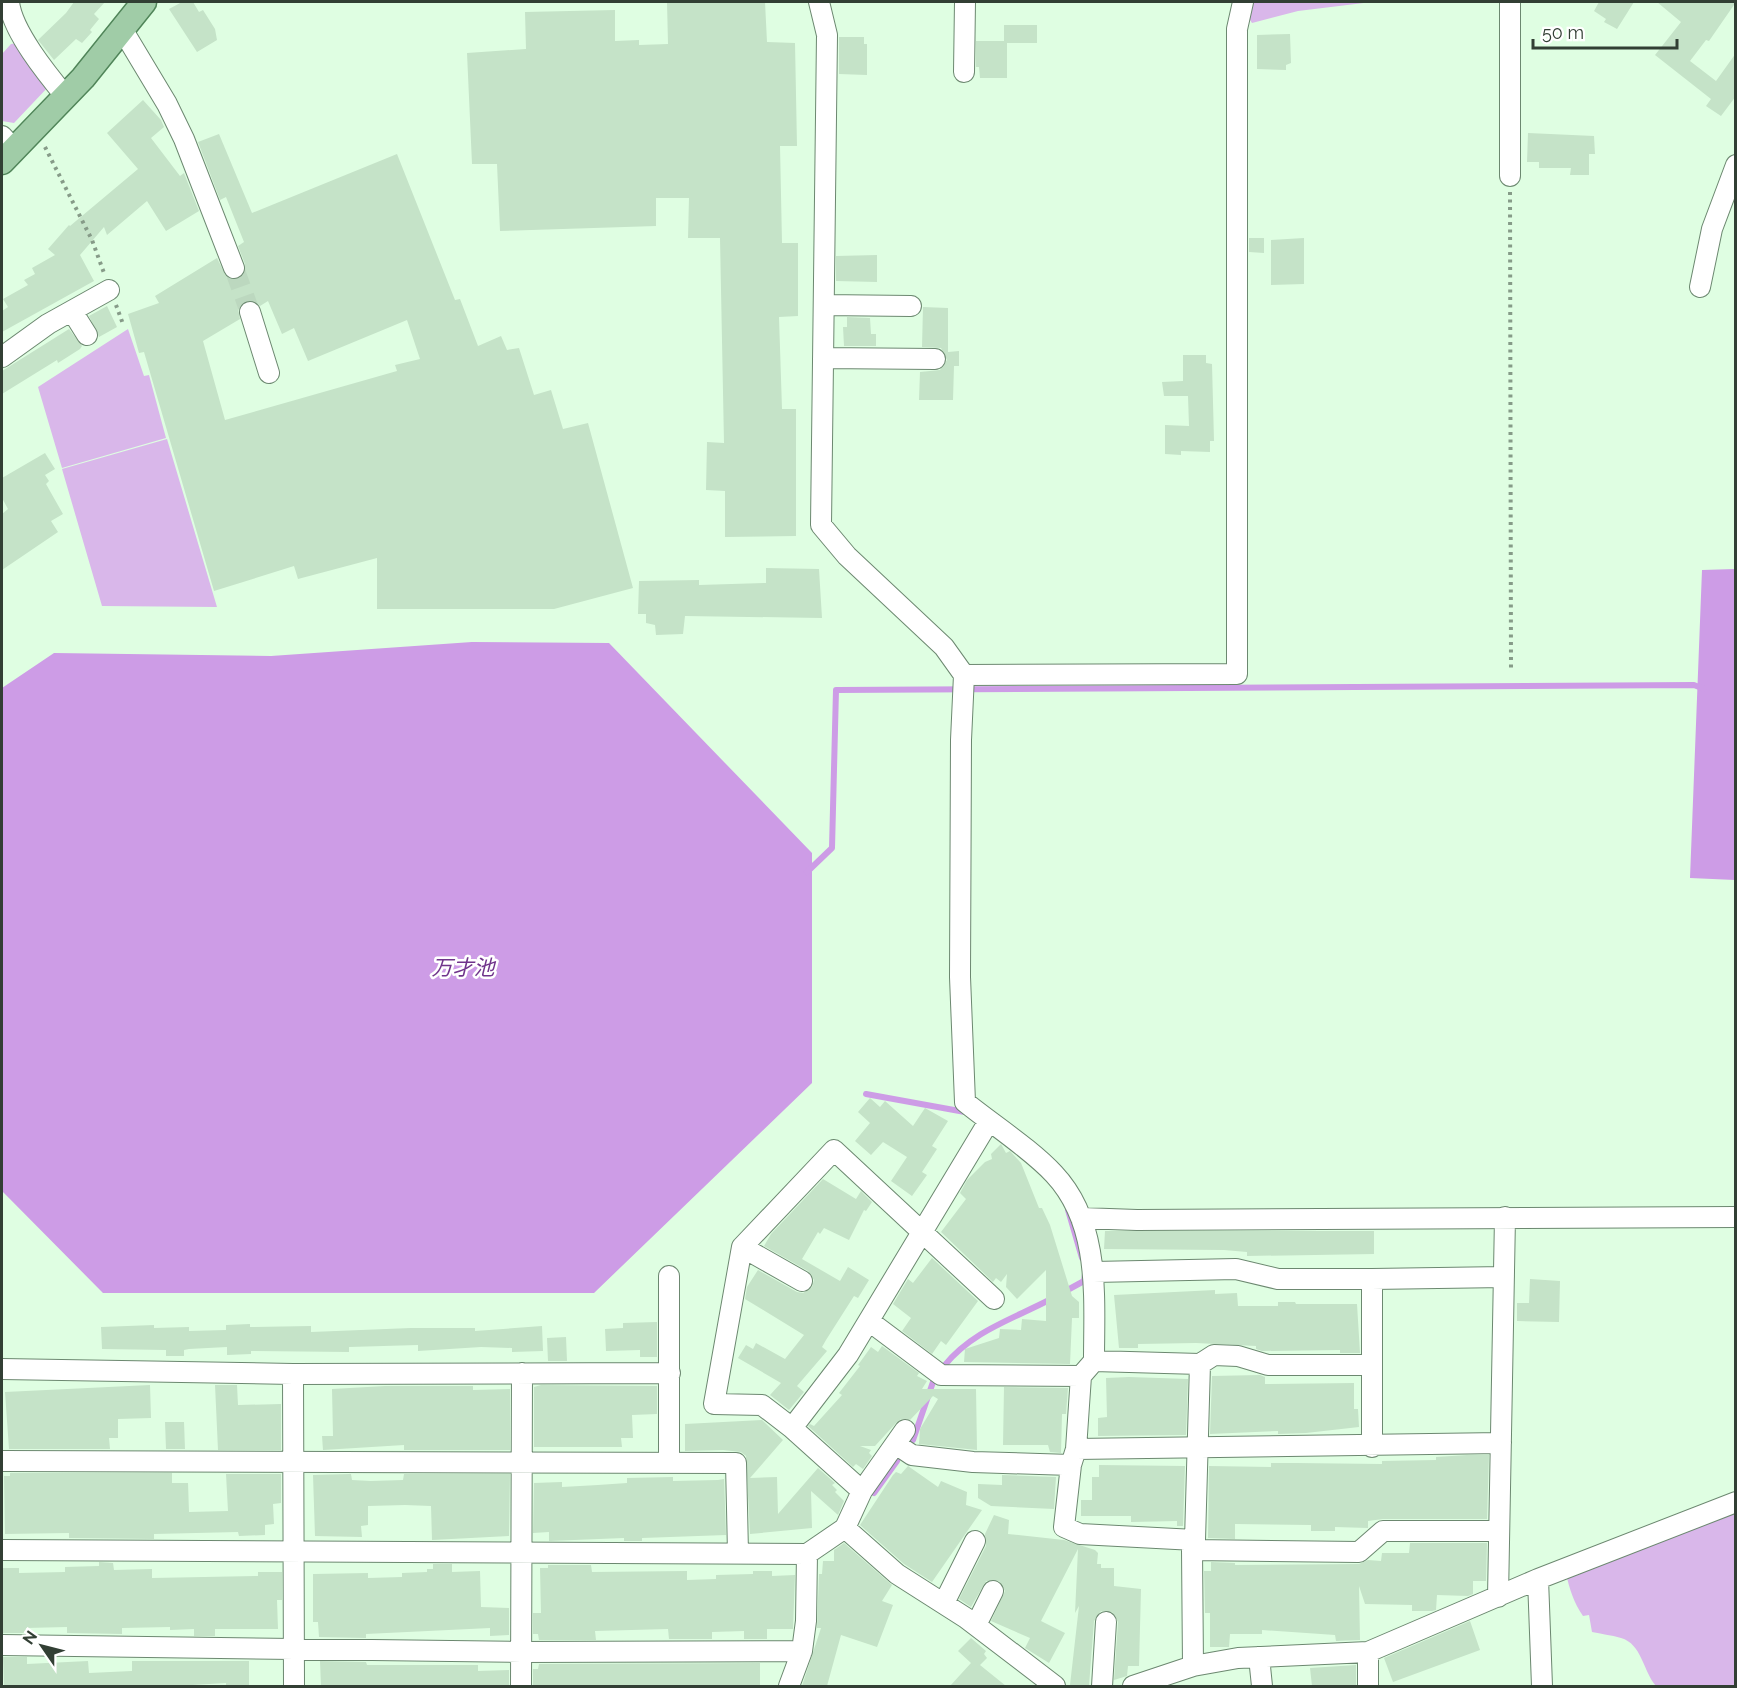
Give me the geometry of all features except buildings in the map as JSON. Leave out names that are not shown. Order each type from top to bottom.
[{"type":"main road","points":[[6,149],[35,130],[66,97],[144,2]]},
{"type":"street","points":[[819,2],[827,35],[821,525],[847,556],[944,647],[964,675],[961,740],[960,977],[965,1102],[1053,1172],[1070,1193],[1081,1218],[1094,1272],[1094,1361],[1081,1376],[1074,1457],[1057,1525],[1112,1544],[1359,1552],[1383,1531],[1499,1531]]},
{"type":"street","points":[[964,72],[965,2]]},
{"type":"street","points":[[964,675],[1238,674],[1237,29],[1243,2]]},
{"type":"street","points":[[1510,2],[1510,176]]},
{"type":"street","points":[[7,11],[43,69],[66,97]]},
{"type":"street","points":[[122,29],[167,104],[184,139],[234,268]]},
{"type":"street","points":[[1700,287],[1712,229],[1736,165]]},
{"type":"street","points":[[2,357],[72,311],[110,290]]},
{"type":"street","points":[[824,305],[911,306]]},
{"type":"street","points":[[72,311],[87,335]]},
{"type":"street","points":[[250,312],[269,373]]},
{"type":"street","points":[[823,358],[935,359]]},
{"type":"street","points":[[792,1428],[848,1355],[989,1121]]},
{"type":"street","points":[[862,1491],[792,1428],[762,1405],[714,1404],[742,1247],[834,1150],[922,1232],[961,1281],[994,1299]]},
{"type":"street","points":[[1081,1218],[1137,1220],[1736,1216]]},
{"type":"street","points":[[1498,1597],[1505,1217]]},
{"type":"street","points":[[742,1247],[802,1281]]},
{"type":"street","points":[[1094,1272],[1236,1269],[1278,1279],[1504,1277]]},
{"type":"street","points":[[669,1276],[669,1462]]},
{"type":"street","points":[[1372,1279],[1370,1365],[1372,1447]]},
{"type":"street","points":[[869,1321],[941,1375],[991,1385],[1081,1376]]},
{"type":"street","points":[[1094,1361],[1200,1364],[1214,1355],[1238,1356],[1268,1365],[1370,1365]]},
{"type":"street","points":[[1193,1666],[1194,1545],[1199,1449],[1200,1364]]},
{"type":"street","points":[[2,1369],[293,1374],[670,1373]]},
{"type":"street","points":[[521,1686],[522,1373]]},
{"type":"street","points":[[293,1374],[294,1686]]},
{"type":"street","points":[[2,1550],[807,1554],[845,1528],[862,1491],[901,1438],[912,1455],[973,1472],[1074,1457],[1199,1449],[1501,1443]]},
{"type":"street","points":[[2,1461],[736,1463],[738,1553]]},
{"type":"street","points":[[1133,1686],[1193,1666],[1238,1658],[1368,1652],[1538,1580],[1736,1502]]},
{"type":"street","points":[[845,1528],[897,1575],[976,1625],[1055,1686]]},
{"type":"street","points":[[944,1603],[975,1541]]},
{"type":"street","points":[[789,1686],[802,1651],[806,1621],[807,1554]]},
{"type":"street","points":[[1538,1580],[1542,1686]]},
{"type":"street","points":[[976,1625],[993,1591]]},
{"type":"street","points":[[1102,1686],[1106,1622]]},
{"type":"street","points":[[2,1645],[521,1652],[802,1651]]},
{"type":"street","points":[[1368,1652],[1368,1686]]},
{"type":"street","points":[[1259,1657],[1262,1686]]},
{"type":"path","points":[[35,130],[92,240],[123,324]]},
{"type":"path","points":[[1510,176],[1511,672]]},
{"type":"shaded area","points":[[1248,2],[1372,2],[1298,11],[1252,23],[1245,12]]},
{"type":"shaded area","points":[[19,43],[50,85],[14,123],[2,121],[2,54],[11,44]]},
{"type":"shaded area","points":[[128,329],[144,376],[149,375],[166,438],[62,468],[38,387]]},
{"type":"shaded area","points":[[167,439],[217,607],[102,606],[62,469]]},
{"type":"shaded area","points":[[1735,1507],[1735,1686],[1656,1686],[1634,1646],[1617,1637],[1592,1632],[1589,1615],[1583,1616],[1577,1606],[1566,1573]]},
{"type":"water","points":[[1735,569],[1735,880],[1690,878],[1702,570]]},
{"type":"water","name":"万才池","points":[[472,642],[609,643],[812,853],[812,1083],[594,1293],[103,1293],[2,1191],[2,688],[54,653],[271,656]]},
{"type":"waterway","points":[[807,872],[832,848],[836,690],[1694,685],[1704,689]]},
{"type":"waterway","points":[[866,1094],[965,1112]]},
{"type":"waterway","points":[[1068,1210],[1082,1258]]},
{"type":"waterway","points":[[1062,1293],[1084,1281],[1085,1274]]},
{"type":"waterway","points":[[944,1366],[955,1354],[980,1335],[1051,1299]]},
{"type":"waterway","points":[[913,1440],[933,1382]]},
{"type":"waterway","points":[[874,1493],[897,1461]]},
{"type":"tunnel","points":[[234,268],[250,312]]}]
